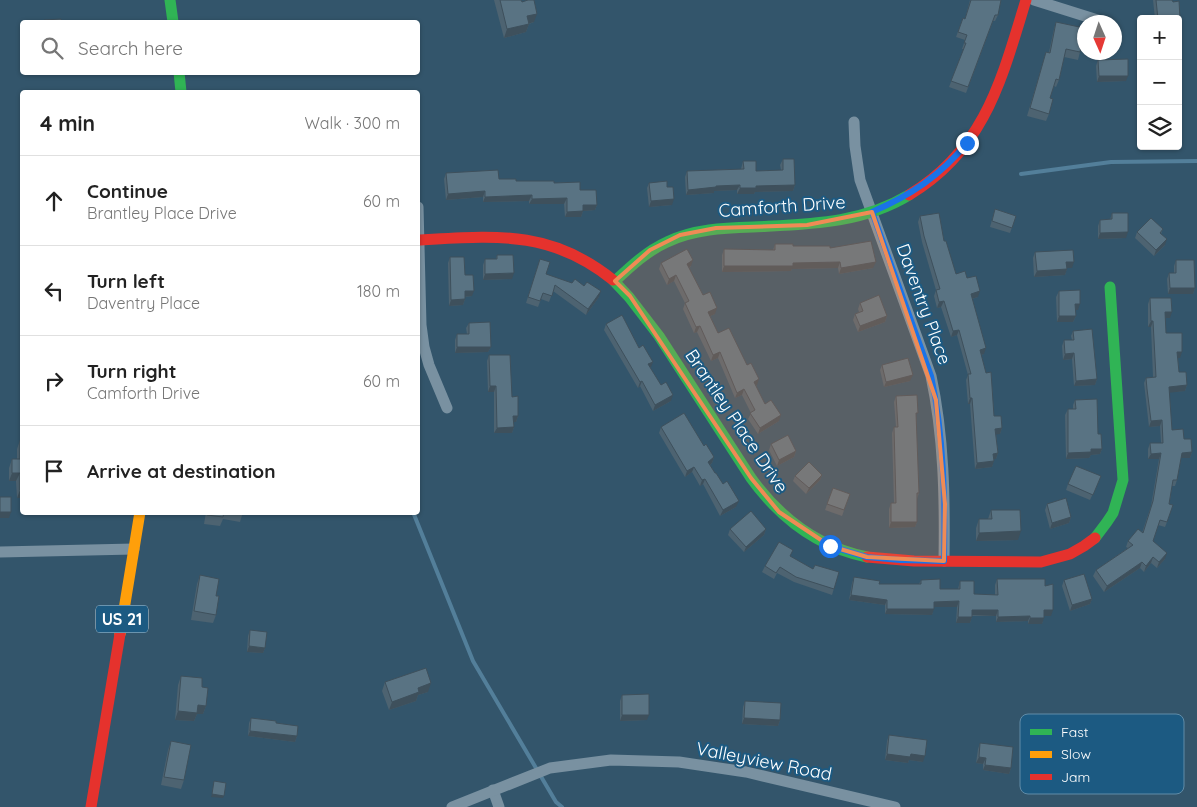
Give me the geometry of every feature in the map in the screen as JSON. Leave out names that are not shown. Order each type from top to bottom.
[{"type":"street","points":[[170,0],[173,20]]},
{"type":"street","name":"Camforth Drive","points":[[615,281],[631,264],[650,250],[680,236],[716,228],[807,225],[855,218],[901,199],[930,180],[967,143],[990,104],[1001,78],[1026,0]]},
{"type":"street","points":[[1034,0],[1082,15]]},
{"type":"street","points":[[179,75],[181,90]]},
{"type":"street","name":"Daventry Place","points":[[854,122],[854,146],[860,180],[931,376],[936,400],[945,504],[944,561]]},
{"type":"street","name":"Brantley Place Drive","points":[[420,240],[504,237],[547,244],[576,255],[599,269],[615,281],[640,307],[750,478],[779,512],[797,527],[830,546],[867,557],[900,560],[1041,562],[1062,557],[1085,546],[1100,532],[1111,517],[1121,493],[1124,467],[1110,287]]},
{"type":"street","points":[[420,297],[424,347],[429,365],[447,408]]},
{"type":"street","name":"US 21","points":[[91,807],[140,515]]},
{"type":"street","points":[[0,552],[134,549]]},
{"type":"street","name":"Valleyview Road","points":[[452,807],[550,768],[611,760],[679,762],[746,772],[895,807]]},
{"type":"street","points":[[493,790],[499,807]]},
{"type":"highlighted area","points":[[872,212],[936,400],[945,504],[944,561],[867,557],[830,546],[779,512],[751,478],[630,296],[615,281],[650,250],[680,235],[716,228],[807,225]]},
{"type":"building","points":[[500,0],[521,0],[522,2],[534,0],[537,14],[527,16],[529,24],[507,29]]},
{"type":"building","points":[[971,0],[1001,0],[998,15],[995,15],[968,87],[951,81],[966,43],[964,43],[967,35],[958,32],[963,18],[965,19]]},
{"type":"building","points":[[1156,0],[1179,1],[1180,15],[1158,15]]},
{"type":"building","points":[[1056,22],[1077,26],[1077,51],[1066,49],[1059,80],[1056,79],[1050,98],[1053,99],[1049,114],[1030,108],[1046,52],[1050,53]]},
{"type":"building","points":[[1128,59],[1128,76],[1099,76],[1098,60]]},
{"type":"building","points":[[783,159],[794,159],[795,185],[756,186],[756,188],[740,188],[740,185],[716,186],[688,190],[687,171],[744,169],[743,161],[756,161],[756,171],[783,170]]},
{"type":"building","points":[[498,170],[499,179],[554,181],[554,183],[580,182],[580,190],[596,190],[597,205],[583,205],[583,211],[567,212],[567,198],[532,199],[532,195],[485,197],[485,191],[448,194],[446,173]]},
{"type":"building","points":[[667,181],[667,187],[673,187],[674,199],[651,201],[649,183]]},
{"type":"building","points":[[995,209],[1016,216],[1012,228],[992,221]]},
{"type":"building","points":[[939,213],[944,241],[946,241],[956,274],[965,271],[967,278],[976,276],[980,291],[971,294],[986,348],[980,350],[986,373],[991,372],[994,416],[1001,416],[1002,428],[995,429],[998,453],[993,454],[994,461],[977,463],[972,398],[970,398],[968,374],[971,374],[959,330],[953,331],[944,301],[939,302],[936,290],[940,289],[924,236],[920,216]]},
{"type":"building","points":[[1112,213],[1128,213],[1128,232],[1100,233],[1100,220],[1112,219]]},
{"type":"building","points":[[1151,218],[1163,229],[1160,233],[1167,239],[1156,250],[1137,232]]},
{"type":"building","points":[[871,241],[876,262],[841,268],[840,262],[793,263],[793,266],[724,266],[724,249],[775,250],[775,244],[830,246],[830,248]]},
{"type":"building","points":[[687,249],[693,260],[687,264],[703,295],[710,292],[717,308],[708,312],[718,333],[729,328],[747,365],[751,363],[759,379],[754,382],[765,404],[771,400],[781,415],[760,428],[750,413],[755,410],[744,389],[737,393],[720,352],[713,355],[700,326],[696,327],[685,303],[689,301],[676,275],[669,279],[661,263]]},
{"type":"building","points":[[1073,250],[1074,262],[1066,262],[1067,269],[1037,271],[1035,252]]},
{"type":"building","points":[[497,255],[513,255],[514,273],[485,274],[485,259],[497,259]]},
{"type":"building","points":[[450,257],[464,257],[465,275],[473,275],[474,291],[465,291],[465,299],[451,300]]},
{"type":"building","points":[[540,259],[550,262],[546,274],[572,283],[575,279],[584,286],[587,282],[601,291],[588,309],[555,285],[552,296],[543,293],[540,301],[528,297]]},
{"type":"building","points":[[1176,260],[1194,260],[1195,288],[1170,288],[1169,273],[1176,273]]},
{"type":"building","points":[[1080,290],[1080,304],[1075,304],[1076,316],[1059,316],[1059,291]]},
{"type":"building","points":[[879,295],[887,316],[860,326],[855,314],[863,311],[860,303]]},
{"type":"building","points":[[1150,298],[1171,298],[1172,312],[1165,312],[1166,333],[1182,333],[1182,352],[1177,352],[1179,372],[1186,372],[1187,385],[1169,387],[1172,430],[1183,429],[1184,439],[1191,439],[1192,452],[1182,453],[1177,480],[1173,480],[1169,504],[1173,505],[1167,522],[1160,520],[1153,541],[1167,553],[1159,562],[1153,557],[1146,566],[1142,562],[1107,586],[1096,570],[1133,545],[1128,541],[1138,529],[1143,533],[1153,501],[1161,453],[1151,454],[1150,443],[1163,443],[1162,420],[1151,421],[1146,378],[1156,377]]},
{"type":"building","points":[[622,315],[639,348],[643,345],[653,362],[648,364],[661,385],[666,382],[673,395],[655,405],[606,324]]},
{"type":"building","points":[[490,322],[491,347],[457,347],[457,334],[469,334],[469,323]]},
{"type":"building","points":[[1092,329],[1097,379],[1076,381],[1074,353],[1065,354],[1064,340],[1074,340],[1073,331]]},
{"type":"building","points":[[489,355],[510,355],[512,397],[518,396],[518,416],[513,416],[514,427],[497,428],[496,386],[490,386]]},
{"type":"building","points":[[908,358],[913,375],[886,382],[882,365]]},
{"type":"building","points":[[917,395],[919,493],[917,493],[917,522],[891,522],[891,503],[896,503],[894,427],[898,427],[896,396]]},
{"type":"building","points":[[1097,399],[1098,434],[1101,434],[1102,449],[1091,449],[1091,452],[1068,453],[1068,409],[1076,409],[1075,400]]},
{"type":"building","points":[[684,413],[704,446],[706,444],[714,457],[708,462],[723,484],[727,481],[739,501],[723,510],[705,479],[702,480],[694,467],[687,471],[661,427]]},
{"type":"building","points":[[788,435],[796,451],[779,460],[771,444]]},
{"type":"building","points":[[12,459],[20,459],[20,473],[12,473]]},
{"type":"building","points":[[809,462],[822,475],[809,488],[795,476]]},
{"type":"building","points":[[1076,466],[1101,476],[1093,495],[1068,484]]},
{"type":"building","points":[[833,488],[850,494],[844,510],[827,504]]},
{"type":"building","points":[[0,497],[11,497],[11,512],[0,512]]},
{"type":"building","points":[[1066,498],[1071,517],[1052,523],[1047,504]]},
{"type":"building","points":[[991,510],[1020,510],[1021,531],[979,533],[979,519],[992,519]]},
{"type":"building","points":[[751,511],[766,529],[746,547],[730,529]]},
{"type":"building","points":[[207,515],[223,515],[223,517]]},
{"type":"building","points":[[779,542],[793,550],[790,556],[813,569],[815,565],[839,572],[834,589],[796,577],[780,567],[776,573],[765,566]]},
{"type":"building","points":[[1084,574],[1092,599],[1072,605],[1064,580]]},
{"type":"building","points":[[200,575],[219,579],[216,596],[219,596],[216,615],[194,611]]},
{"type":"building","points":[[854,577],[880,581],[879,584],[921,584],[921,580],[940,579],[940,589],[960,589],[960,581],[974,581],[974,594],[998,595],[997,579],[1045,579],[1045,586],[1053,584],[1053,610],[1044,610],[1044,618],[1030,618],[1030,616],[998,617],[998,610],[972,610],[972,617],[958,617],[959,601],[934,602],[934,609],[887,609],[887,600],[851,595]]},
{"type":"building","points":[[250,630],[267,632],[265,648],[249,646]]},
{"type":"building","points":[[426,668],[431,683],[418,688],[419,692],[392,702],[385,682]]},
{"type":"building","points":[[181,676],[202,678],[202,687],[208,688],[206,706],[198,705],[197,713],[178,711]]},
{"type":"building","points":[[649,694],[649,715],[622,715],[622,695]]},
{"type":"building","points":[[745,701],[781,703],[780,720],[744,718]]},
{"type":"building","points":[[251,718],[298,726],[297,736],[250,731]]},
{"type":"building","points":[[889,735],[927,740],[925,756],[911,754],[910,757],[887,754]]},
{"type":"building","points":[[171,741],[191,745],[184,780],[164,777]]},
{"type":"building","points":[[980,743],[1013,747],[1011,768],[985,765],[986,758],[979,757]]},
{"type":"building","points":[[214,781],[226,783],[224,796],[212,794]]},
{"type":"waterway","points":[[1021,174],[1111,162],[1197,161]]},
{"type":"waterway","points":[[414,515],[473,661],[556,802],[562,807]]},
{"type":"traffic: fast","points":[[170,0],[173,20]]},
{"type":"traffic: fast","points":[[179,75],[181,90]]},
{"type":"traffic: fast","points":[[615,281],[646,254],[667,242],[688,234],[720,229],[834,221],[872,212],[891,205],[909,195]]},
{"type":"traffic: fast","points":[[613,280],[629,297],[659,336],[751,478],[774,506],[801,529],[816,538],[832,546],[867,557]]},
{"type":"traffic: fast","points":[[1095,538],[1113,513],[1123,480],[1110,287]]},
{"type":"traffic: slow","points":[[120,634],[140,515]]},
{"type":"traffic: jam","points":[[909,195],[935,177],[956,157],[973,134],[987,110],[998,84],[1026,0]]},
{"type":"traffic: jam","points":[[420,240],[472,237],[520,239],[544,244],[567,252],[590,263],[613,280]]},
{"type":"traffic: jam","points":[[867,557],[914,561],[1041,562],[1070,554],[1095,538]]},
{"type":"traffic: jam","points":[[91,807],[120,634]]},
{"type":"route","points":[[830,546],[867,557],[944,561],[945,504],[936,400],[931,376],[872,212],[901,199],[930,180],[967,143]]}]
